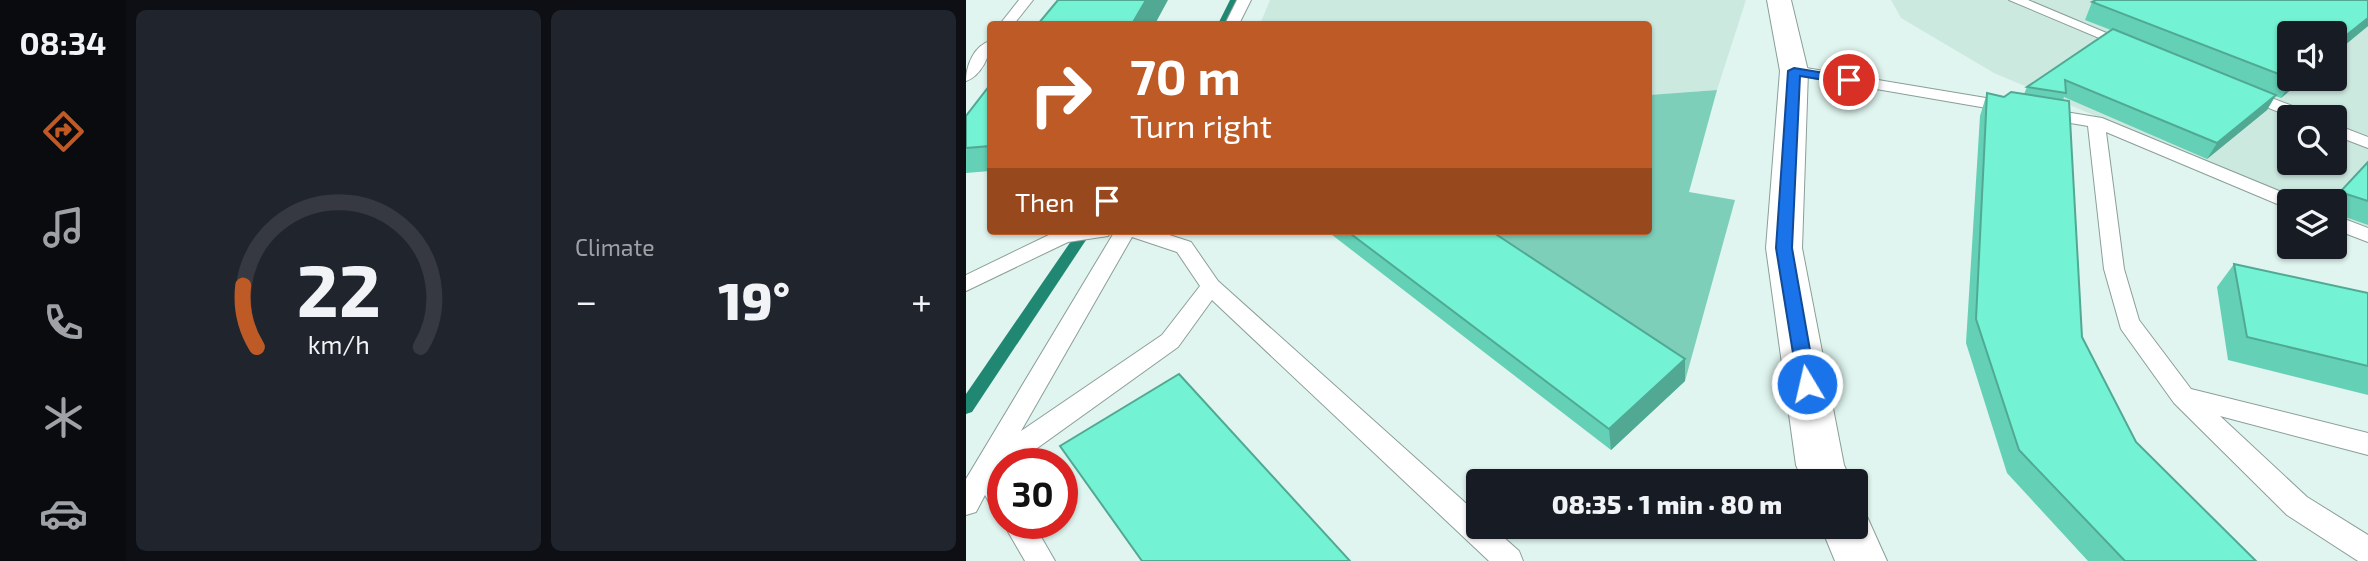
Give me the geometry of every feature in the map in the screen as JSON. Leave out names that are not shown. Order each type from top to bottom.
[{"type":"street","points":[[1779,0],[1794,71],[1784,248],[1822,469]]},
{"type":"street","points":[[1851,539],[1861,561]]},
{"type":"lane","points":[[1009,21],[1026,0]]},
{"type":"lane","points":[[1234,21],[1244,0]]},
{"type":"lane","points":[[2016,0],[2142,51]]},
{"type":"lane","points":[[966,76],[987,49]]},
{"type":"lane","points":[[1794,71],[2096,122],[2277,197]]},
{"type":"lane","points":[[2230,87],[2277,106]]},
{"type":"lane","points":[[2096,122],[2114,269],[2129,323],[2183,396],[2297,506],[2368,551]]},
{"type":"lane","points":[[2347,134],[2368,143]]},
{"type":"lane","points":[[2347,226],[2368,235]]},
{"type":"lane","points":[[966,284],[1063,236],[1071,235]]},
{"type":"lane","points":[[966,503],[1123,235]]},
{"type":"lane","points":[[1148,235],[1184,247],[1211,286],[1509,561]]},
{"type":"lane","points":[[984,471],[1170,341],[1211,286]]},
{"type":"lane","points":[[2183,396],[2368,444]]},
{"type":"lane","points":[[984,471],[987,476]]},
{"type":"lane","points":[[1027,539],[1041,561]]},
{"type":"shaded area","points":[[1270,0],[1746,0],[1717,90],[1652,95],[1652,21],[1261,21]]},
{"type":"shaded area","points":[[1891,0],[2368,0],[2368,232],[2347,223],[2347,189],[2277,189],[2277,193],[1994,73],[1901,18]]},
{"type":"green space","points":[[1717,90],[1689,192],[1735,200],[1685,381],[1469,235],[1652,235],[1652,95]]},
{"type":"building","points":[[1058,0],[1146,0],[1134,21],[1040,21]]},
{"type":"building","points":[[2368,0],[2368,18],[2347,35],[2347,21],[2277,21],[2277,73],[2092,2]]},
{"type":"building","points":[[2113,29],[2276,95],[2217,143],[2065,80],[2066,93],[2027,87]]},
{"type":"building","points":[[987,89],[987,146],[966,148],[966,116]]},
{"type":"building","points":[[2011,92],[2069,101],[2082,337],[2136,442],[2256,561],[2125,561],[2019,450],[1976,319],[1987,93],[2004,97]]},
{"type":"building","points":[[2368,162],[2368,201],[2347,194],[2347,189],[2343,189]]},
{"type":"building","points":[[1352,235],[1497,235],[1685,359],[1609,429]]},
{"type":"building","points":[[2234,264],[2368,293],[2368,366],[2247,337]]},
{"type":"building","points":[[1179,374],[1350,561],[1142,561],[1078,471],[1078,448],[1060,446]]},
{"type":"waterway","points":[[1224,21],[1234,0]]},
{"type":"waterway","points":[[966,407],[1082,235]]},
{"type":"route","points":[[1807,384],[1784,248],[1794,71],[1849,80]]}]
